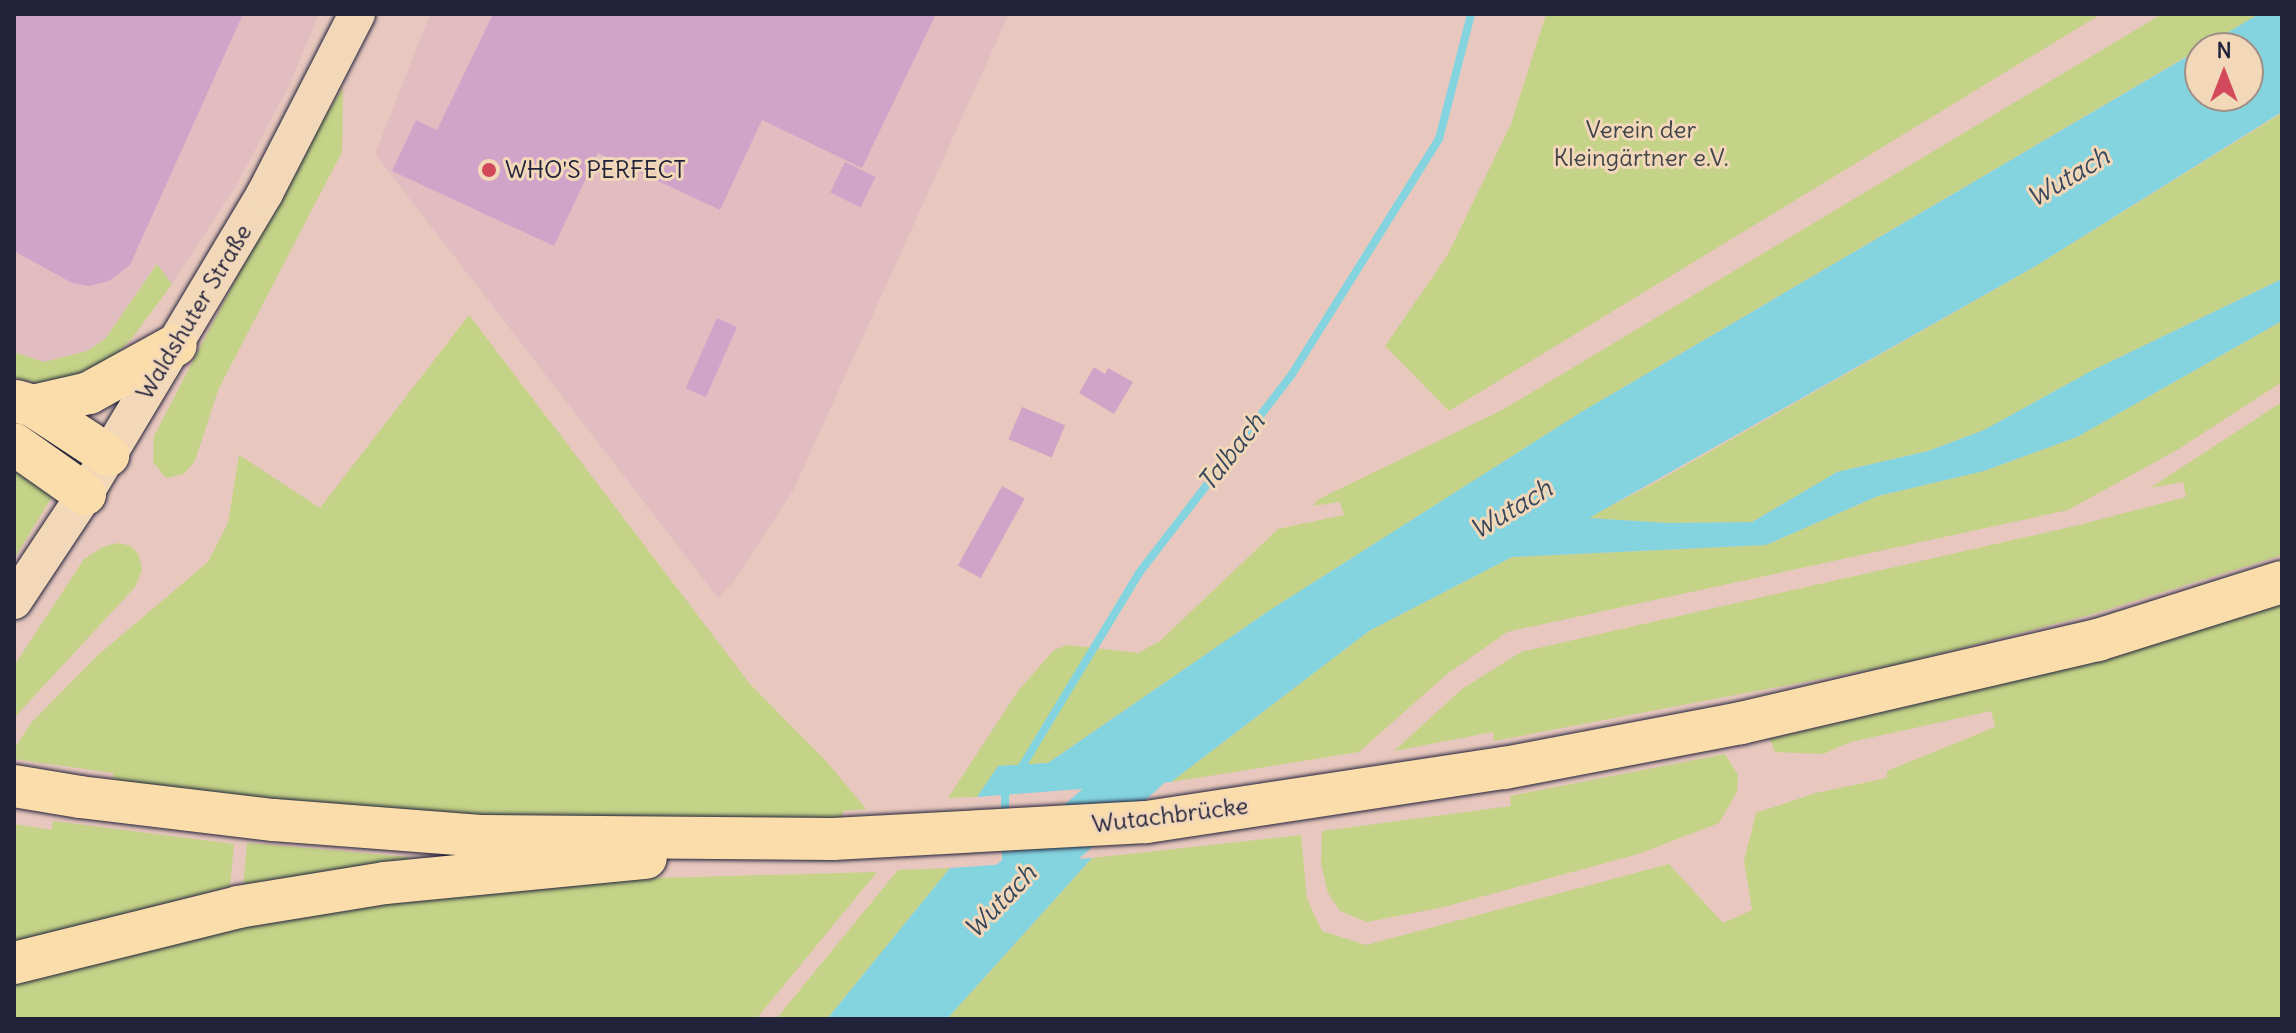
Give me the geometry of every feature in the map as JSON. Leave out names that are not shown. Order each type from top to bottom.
[{"type":"highway","points":[[23,403],[89,393],[176,345]]},
{"type":"highway","points":[[23,403],[108,455]]},
{"type":"highway","points":[[14,444],[85,494]]},
{"type":"highway","name":"Wutachbrücke","points":[[769,838],[833,839],[1146,822],[1505,768],[1741,723],[1924,682],[2098,640],[2282,582]]},
{"type":"highway","points":[[14,786],[274,820],[483,836],[769,838]]},
{"type":"highway","points":[[14,963],[238,907],[385,883],[612,864],[769,838]]},
{"type":"main road","name":"Waldshuter Straße","points":[[14,601],[85,494],[265,193],[357,14]]},
{"type":"shaded area","points":[[14,14],[319,14],[289,86],[236,186],[172,284],[156,264],[105,339],[87,351],[44,362],[14,352]]},
{"type":"shaded area","points":[[430,14],[1009,14],[794,489],[735,580],[718,598],[375,154]]},
{"type":"green space","name":"Verein der Kleingärtner e.V.","points":[[1546,14],[2101,14],[1449,411],[1385,346],[1447,256],[1511,124]]},
{"type":"green space","points":[[2162,14],[2259,14],[2228,32],[2184,32],[2184,58],[1583,411],[1270,610],[1048,763],[998,766],[977,797],[948,798],[1018,691],[1054,650],[1068,645],[1138,653],[1160,641],[1278,529],[1344,515],[1340,502],[1313,506],[1319,499],[1504,409]]},
{"type":"green space","points":[[343,88],[342,152],[218,390],[195,461],[184,474],[166,478],[153,462],[154,436],[304,148]]},
{"type":"green space","points":[[2282,113],[2282,279],[2093,370],[1984,430],[1928,451],[1837,472],[1752,522],[1668,523],[1588,518],[2034,267]]},
{"type":"green space","points":[[157,264],[172,284],[133,337],[102,368],[60,383],[35,383],[14,378],[14,352],[44,362],[87,351],[105,339]]},
{"type":"green space","points":[[469,315],[750,684],[827,762],[866,809],[844,811],[839,820],[561,820],[333,806],[114,784],[113,773],[14,759],[14,749],[31,723],[97,656],[208,562],[228,523],[239,455],[320,508]]},
{"type":"green space","points":[[2282,321],[2282,382],[2177,450],[2068,510],[1507,632],[1447,674],[1359,752],[1171,782],[1369,631],[1512,557],[1766,545],[1878,496],[1984,471],[2077,437]]},
{"type":"green space","points":[[2282,402],[2282,555],[2089,615],[1904,663],[1494,741],[1493,732],[1394,751],[1462,689],[1521,652],[2079,525],[2186,497],[2183,482],[2150,488]]},
{"type":"green space","points":[[14,454],[58,487],[14,559]]},
{"type":"green space","points":[[118,543],[131,546],[139,555],[142,570],[135,587],[14,718],[14,666],[84,559],[103,547]]},
{"type":"green space","points":[[2282,600],[2282,1019],[947,1019],[1092,858],[1301,835],[1307,899],[1322,931],[1366,945],[1669,864],[1723,923],[1752,910],[1744,861],[1756,813],[1816,793],[1887,778],[1887,771],[1995,727],[1991,711],[1851,742],[1823,754],[1775,752],[1770,739],[2104,659]]},
{"type":"green space","points":[[1725,754],[1738,775],[1737,792],[1719,823],[1638,854],[1444,907],[1367,922],[1340,911],[1328,893],[1321,864],[1322,831],[1511,806],[1510,796]]},
{"type":"green space","points":[[53,821],[234,844],[230,887],[14,943],[14,824],[52,830]]},
{"type":"green space","points":[[247,843],[409,857],[409,861],[243,888]]},
{"type":"green space","points":[[950,868],[827,1019],[776,1019],[898,870]]},
{"type":"green space","points":[[877,872],[756,1019],[14,1019],[14,982],[126,949],[398,896],[623,879]]},
{"type":"water","points":[[2259,14],[2282,14],[2282,112],[2034,267],[1589,518],[1668,523],[1752,522],[1837,472],[1928,451],[1984,430],[2093,370],[2282,279],[2282,321],[2077,437],[1984,471],[1878,496],[1766,545],[1512,557],[1369,631],[1171,782],[977,797],[998,766],[1048,763],[1270,610],[1583,411],[2184,58],[2184,112],[2264,112],[2264,32],[2228,32]]},
{"type":"water","points":[[1092,858],[947,1019],[827,1019],[950,868]]},
{"type":"building","points":[[14,14],[243,14],[130,265],[109,281],[89,286],[72,283],[14,251]]},
{"type":"building","points":[[493,14],[936,14],[862,168],[762,120],[720,210],[598,153],[554,246],[392,171],[416,120],[437,130]]},
{"type":"building","points":[[845,162],[876,177],[861,207],[830,193]]},
{"type":"building","points":[[717,318],[737,327],[706,397],[686,388]]},
{"type":"building","points":[[1094,367],[1105,374],[1108,368],[1133,382],[1114,414],[1079,393]]},
{"type":"building","points":[[1022,407],[1065,425],[1052,458],[1008,439]]},
{"type":"building","points":[[1002,486],[1025,499],[981,578],[958,566]]},
{"type":"waterway","name":"Talbach","points":[[1018,773],[1139,573],[1292,374],[1439,139],[1471,14]]},
{"type":"waterway","name":"Wutach","points":[[990,909],[1007,889],[1173,742]]},
{"type":"waterway","name":"Talbach","points":[[1005,818],[1005,795],[1009,788]]},
{"type":"waterway","name":"Talbach","points":[[1006,843],[1006,874]]},
{"type":"place","name":"WHO'S PERFECT","points":[[489,170]]}]
